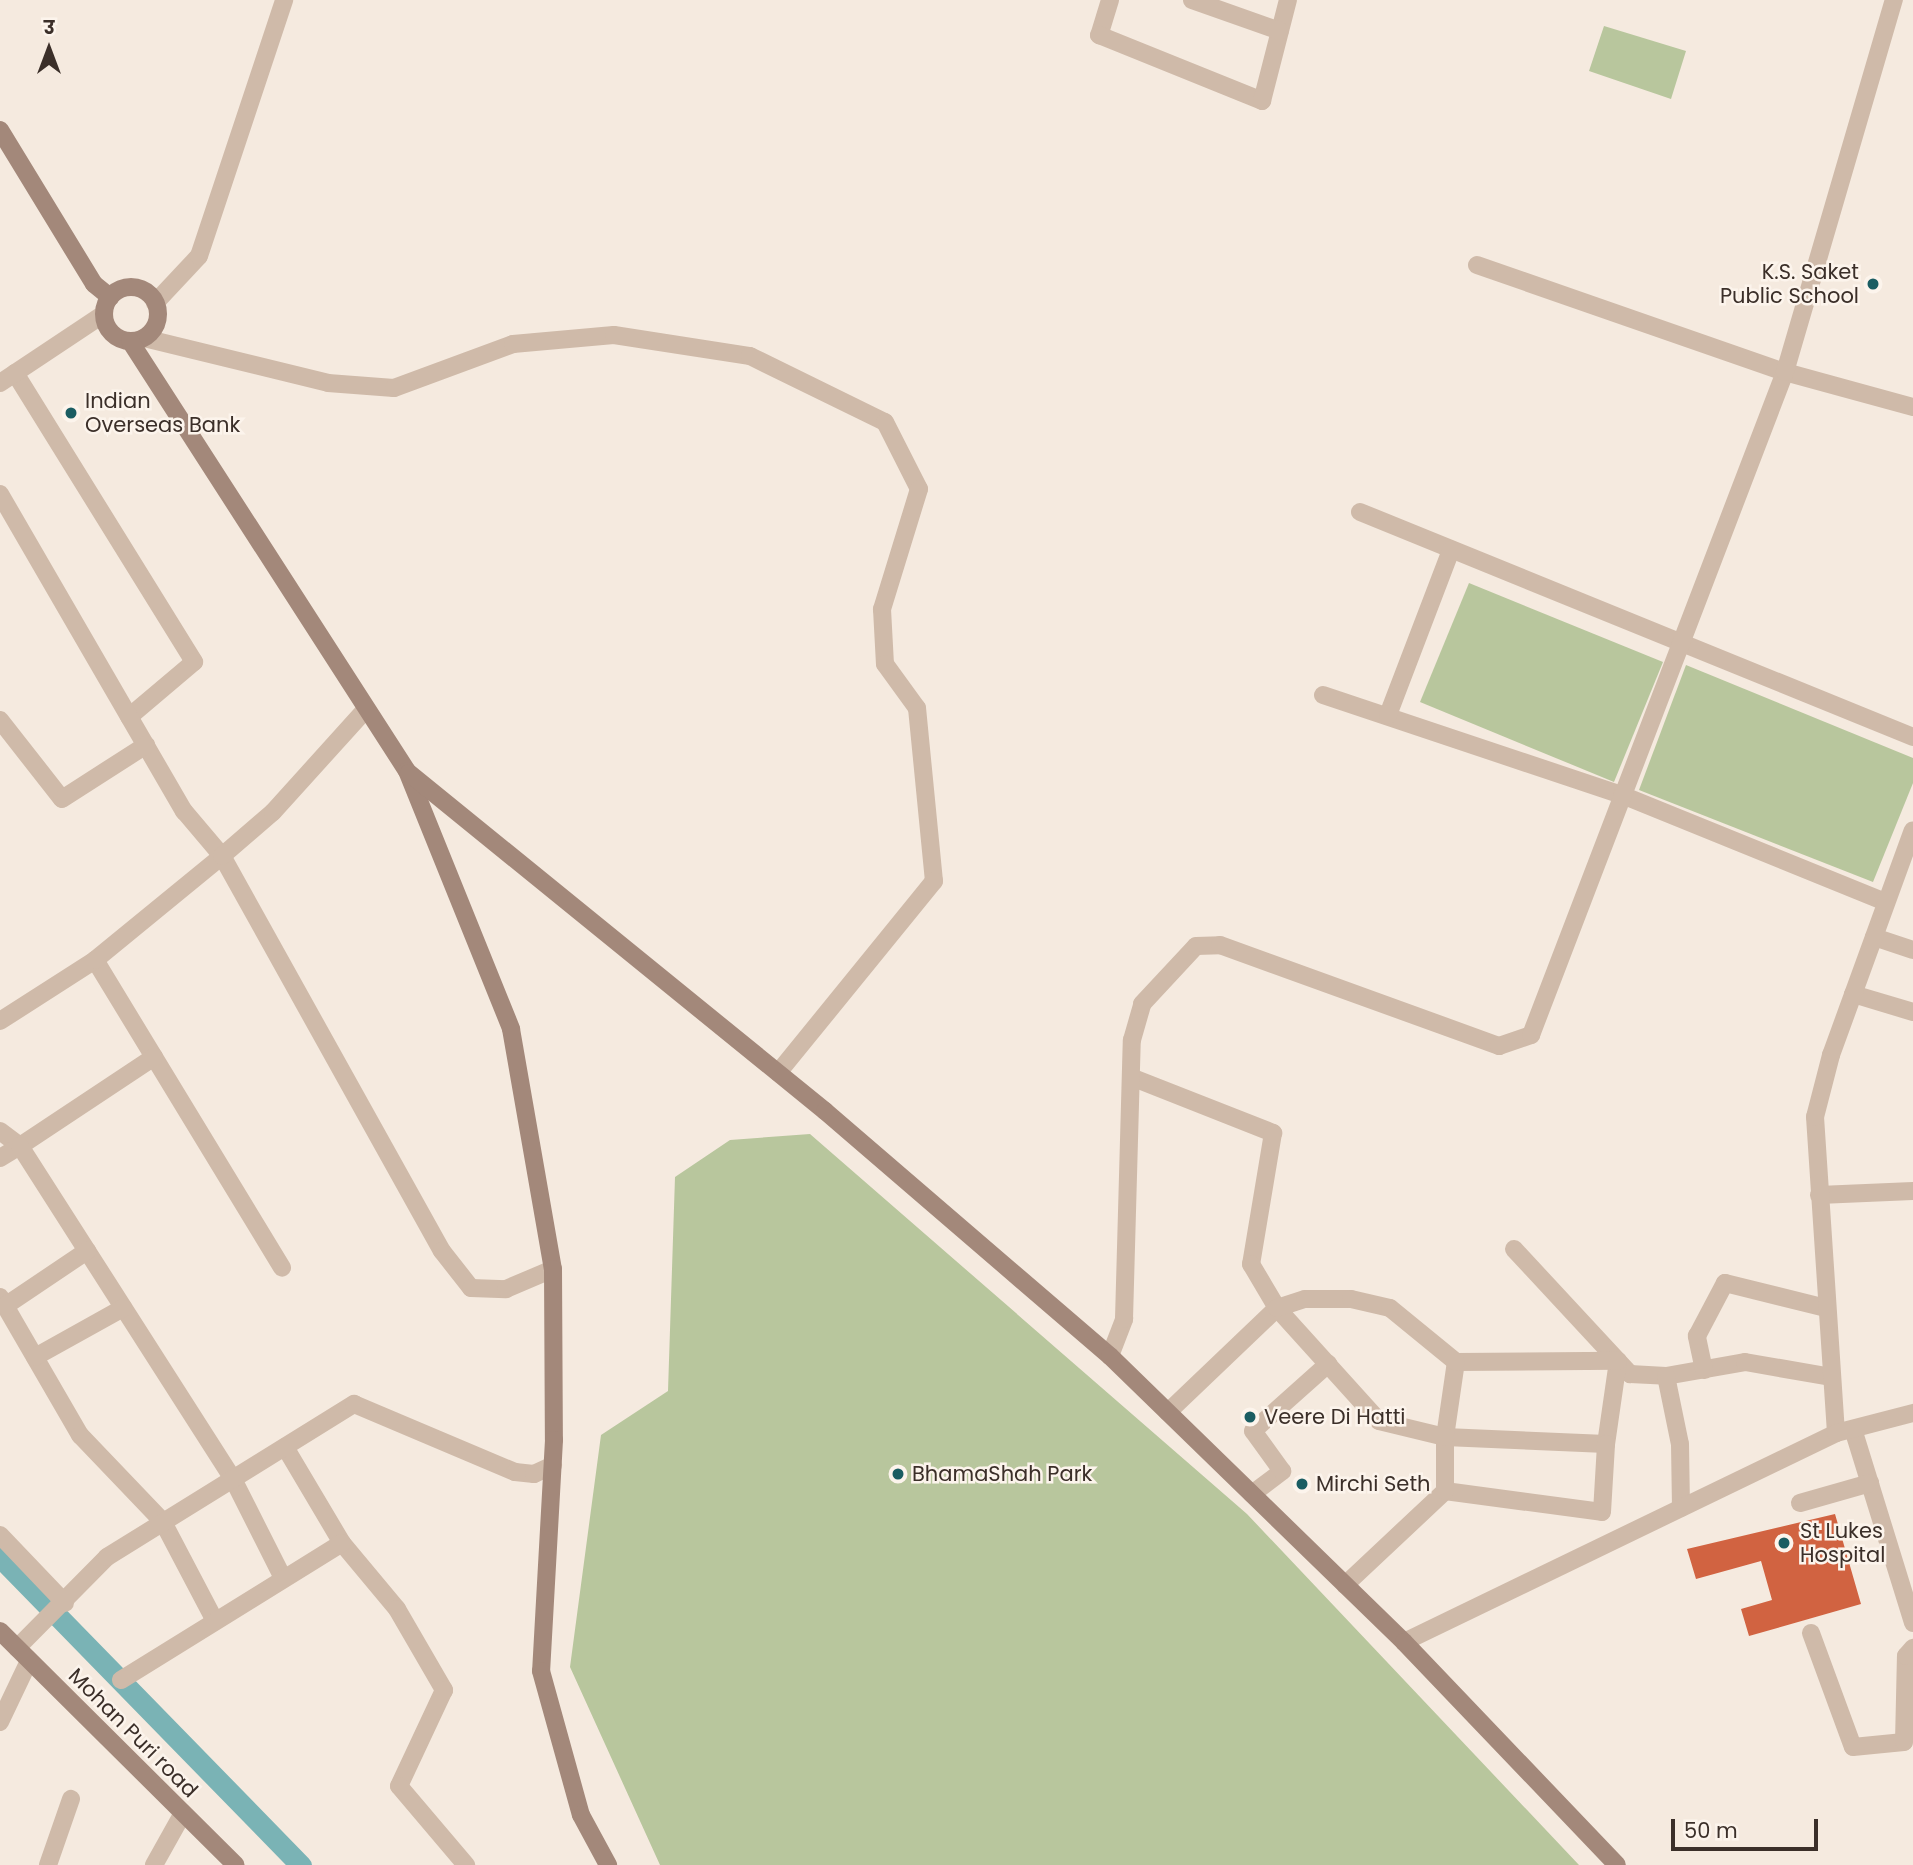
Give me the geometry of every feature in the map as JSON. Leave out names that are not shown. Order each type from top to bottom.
[{"type":"street","points":[[137,339],[156,324],[155,303],[199,256],[284,0]]},
{"type":"street","points":[[1110,0],[1099,35],[1262,101],[1288,0]]},
{"type":"street","points":[[1192,0],[1280,31]]},
{"type":"street","points":[[1110,1356],[1124,1319],[1131,1077],[1142,1004],[1196,946],[1220,945],[1499,1046],[1531,1035],[1785,372],[1894,0]]},
{"type":"street","points":[[0,130],[107,306],[110,331],[328,383],[394,388],[513,344],[614,335],[750,356],[885,422],[919,489],[882,609],[885,664],[917,708],[934,881],[778,1073]]},
{"type":"street","points":[[1477,265],[1785,372],[1913,407]]},
{"type":"street","points":[[129,717],[194,662],[8,378],[132,288],[155,303]]},
{"type":"street","points":[[137,339],[407,771],[511,1030],[553,1269],[553,1465],[541,1671],[581,1815],[608,1865]]},
{"type":"street","points":[[0,494],[184,811],[222,856],[442,1251],[471,1288],[506,1289],[553,1269]]},
{"type":"street","points":[[1360,512],[1679,647],[1913,737]]},
{"type":"street","points":[[1388,715],[1451,550]]},
{"type":"street","points":[[1323,695],[1622,795],[1886,902]]},
{"type":"street","points":[[0,1021],[95,960],[222,856],[273,812],[366,709]]},
{"type":"street","points":[[0,720],[62,799],[146,745]]},
{"type":"street","points":[[407,771],[778,1073],[1110,1356],[1404,1642],[1617,1865]]},
{"type":"street","points":[[1913,830],[1853,994],[1815,1117],[1831,1377],[1845,1431],[1870,1483],[1913,1623]]},
{"type":"street","points":[[1874,936],[1913,950]]},
{"type":"street","points":[[95,960],[282,1268]]},
{"type":"street","points":[[1853,994],[1913,1012]]},
{"type":"street","points":[[0,1158],[154,1056]]},
{"type":"street","points":[[1131,1077],[1273,1133],[1251,1264],[1278,1308],[1379,1420],[1445,1437],[1606,1444]]},
{"type":"street","points":[[0,1131],[20,1146],[233,1479],[284,1578]]},
{"type":"street","points":[[1819,1195],[1913,1191]]},
{"type":"street","points":[[1514,1249],[1630,1374],[1666,1376],[1745,1363],[1831,1377]]},
{"type":"street","points":[[87,1251],[3,1302],[80,1434],[163,1522],[215,1621]]},
{"type":"street","points":[[1704,1370],[1697,1336],[1725,1283],[1826,1308]]},
{"type":"street","points":[[1168,1412],[1278,1308],[1305,1298],[1352,1298],[1390,1308],[1455,1363],[1618,1361]]},
{"type":"street","points":[[34,1357],[123,1308]]},
{"type":"street","points":[[1445,1491],[1602,1513],[1606,1444],[1618,1361]]},
{"type":"street","points":[[1345,1585],[1445,1491],[1445,1437],[1455,1363]]},
{"type":"street","points":[[1252,1494],[1282,1471],[1252,1431],[1328,1364]]},
{"type":"street","points":[[1666,1376],[1680,1444],[1681,1508]]},
{"type":"street","points":[[0,1723],[23,1654],[107,1556],[354,1404],[515,1472],[534,1474],[553,1465]]},
{"type":"street","points":[[1404,1642],[1845,1431],[1913,1413]]},
{"type":"street","points":[[285,1447],[342,1543],[397,1609],[443,1690],[399,1786],[467,1865]]},
{"type":"street","points":[[1800,1503],[1870,1483]]},
{"type":"street","points":[[0,1535],[62,1607]]},
{"type":"street","points":[[121,1680],[342,1543]]},
{"type":"street","name":"Mohan Puri road","points":[[0,1631],[182,1815],[236,1865]]},
{"type":"street","points":[[1811,1633],[1853,1747],[1904,1742],[1906,1656],[1913,1648]]},
{"type":"street","points":[[48,1865],[71,1798]]},
{"type":"street","points":[[154,1865],[182,1815]]},
{"type":"green space","points":[[1604,26],[1686,51],[1671,99],[1589,71]]},
{"type":"green space","points":[[1469,583],[1663,662],[1614,782],[1420,702]]},
{"type":"green space","points":[[1686,665],[1913,758],[1913,783],[1873,882],[1639,790]]},
{"type":"green space","name":"BhamaShah Park","points":[[810,1134],[1247,1514],[1579,1865],[660,1865],[570,1667],[601,1435],[668,1391],[675,1177],[730,1140]]},
{"type":"building","points":[[1835,1514],[1861,1604],[1749,1636],[1741,1609],[1772,1600],[1761,1561],[1696,1579],[1687,1549]]},
{"type":"waterway","points":[[0,1557],[301,1865]]},
{"type":"place","name":"K.S. Saket Public School","points":[[1873,284]]},
{"type":"place","name":"Indian Overseas Bank","points":[[71,413]]},
{"type":"place","name":"Veere Di Hatti","points":[[1250,1417]]},
{"type":"place","name":"BhamaShah Park","points":[[898,1474]]},
{"type":"place","name":"Mirchi Seth","points":[[1302,1484]]},
{"type":"place","name":"St Lukes Hospital","points":[[1784,1543]]}]
